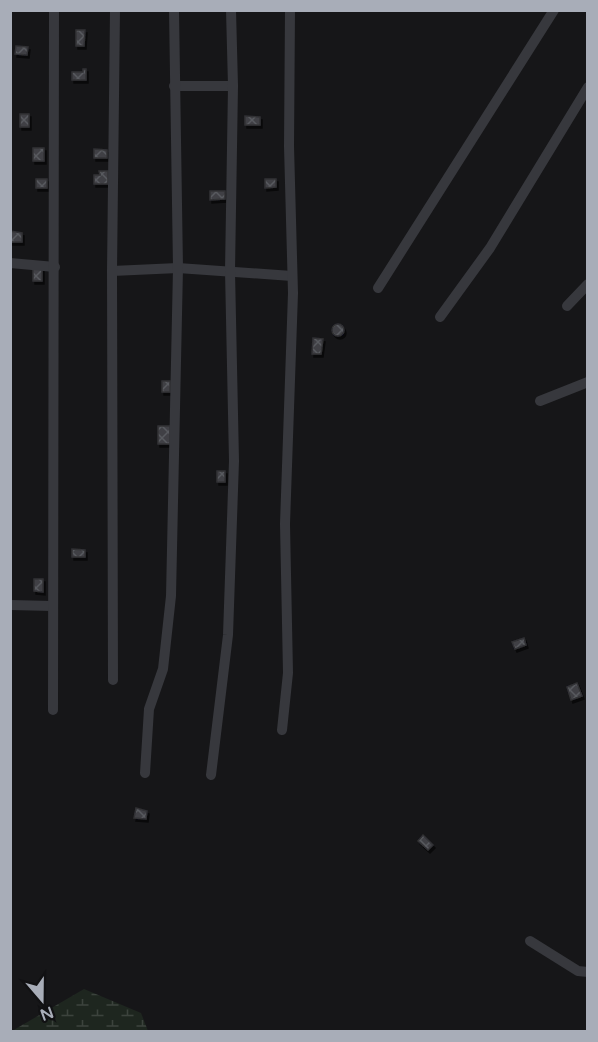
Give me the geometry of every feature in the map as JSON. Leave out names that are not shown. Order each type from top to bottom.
[{"type":"street","points":[[53,710],[54,10]]},
{"type":"street","points":[[113,680],[112,271],[115,10]]},
{"type":"street","points":[[146,773],[149,709],[163,669],[171,596],[178,268],[174,10]]},
{"type":"street","points":[[211,775],[229,612],[234,461],[230,271],[233,86],[231,10]]},
{"type":"street","points":[[282,730],[288,674],[285,524],[292,276],[288,113],[290,10]]},
{"type":"street","points":[[378,288],[554,10]]},
{"type":"street","points":[[174,86],[233,86]]},
{"type":"street","points":[[440,317],[490,248],[588,87]]},
{"type":"street","points":[[10,263],[55,267]]},
{"type":"street","points":[[112,271],[178,268],[292,276]]},
{"type":"street","points":[[567,306],[588,284]]},
{"type":"street","points":[[540,400],[588,382]]},
{"type":"street","points":[[10,605],[52,606]]},
{"type":"street","points":[[530,941],[578,971],[588,972]]},
{"type":"green space","points":[[84,989],[141,1013],[148,1031],[12,1031]]},
{"type":"building","points":[[76,30],[85,30],[84,46],[76,46]]},
{"type":"building","points":[[16,46],[28,47],[27,55],[15,54]]},
{"type":"building","points":[[83,69],[86,69],[86,80],[72,80],[72,72],[83,72]]},
{"type":"building","points":[[20,114],[29,114],[29,127],[20,127]]},
{"type":"building","points":[[245,116],[260,117],[260,125],[245,125]]},
{"type":"building","points":[[33,148],[44,148],[44,161],[33,161]]},
{"type":"building","points":[[94,149],[107,150],[107,158],[94,158]]},
{"type":"building","points":[[99,171],[108,171],[108,184],[94,184],[94,175],[100,175]]},
{"type":"building","points":[[36,179],[47,179],[47,188],[36,188]]},
{"type":"building","points":[[265,179],[276,179],[276,187],[265,188]]},
{"type":"building","points":[[210,191],[225,191],[225,199],[210,200]]},
{"type":"building","points":[[10,231],[22,233],[22,242],[10,242]]},
{"type":"building","points":[[33,267],[42,267],[42,281],[33,281]]},
{"type":"building","points":[[340,324],[344,330],[340,336],[336,336],[332,328]]},
{"type":"building","points":[[313,338],[323,339],[321,354],[312,354]]},
{"type":"building","points":[[162,381],[170,381],[170,392],[162,392]]},
{"type":"building","points":[[158,426],[170,426],[170,444],[158,444]]},
{"type":"building","points":[[217,471],[225,471],[225,482],[217,482]]},
{"type":"building","points":[[72,549],[85,550],[85,557],[72,557]]},
{"type":"building","points":[[34,579],[43,579],[43,592],[34,591]]},
{"type":"building","points":[[524,638],[526,645],[515,649],[512,642]]},
{"type":"building","points":[[577,683],[582,696],[571,700],[567,687]]},
{"type":"building","points":[[136,808],[147,811],[146,819],[134,818]]},
{"type":"building","points":[[423,835],[433,845],[428,850],[418,841]]}]
